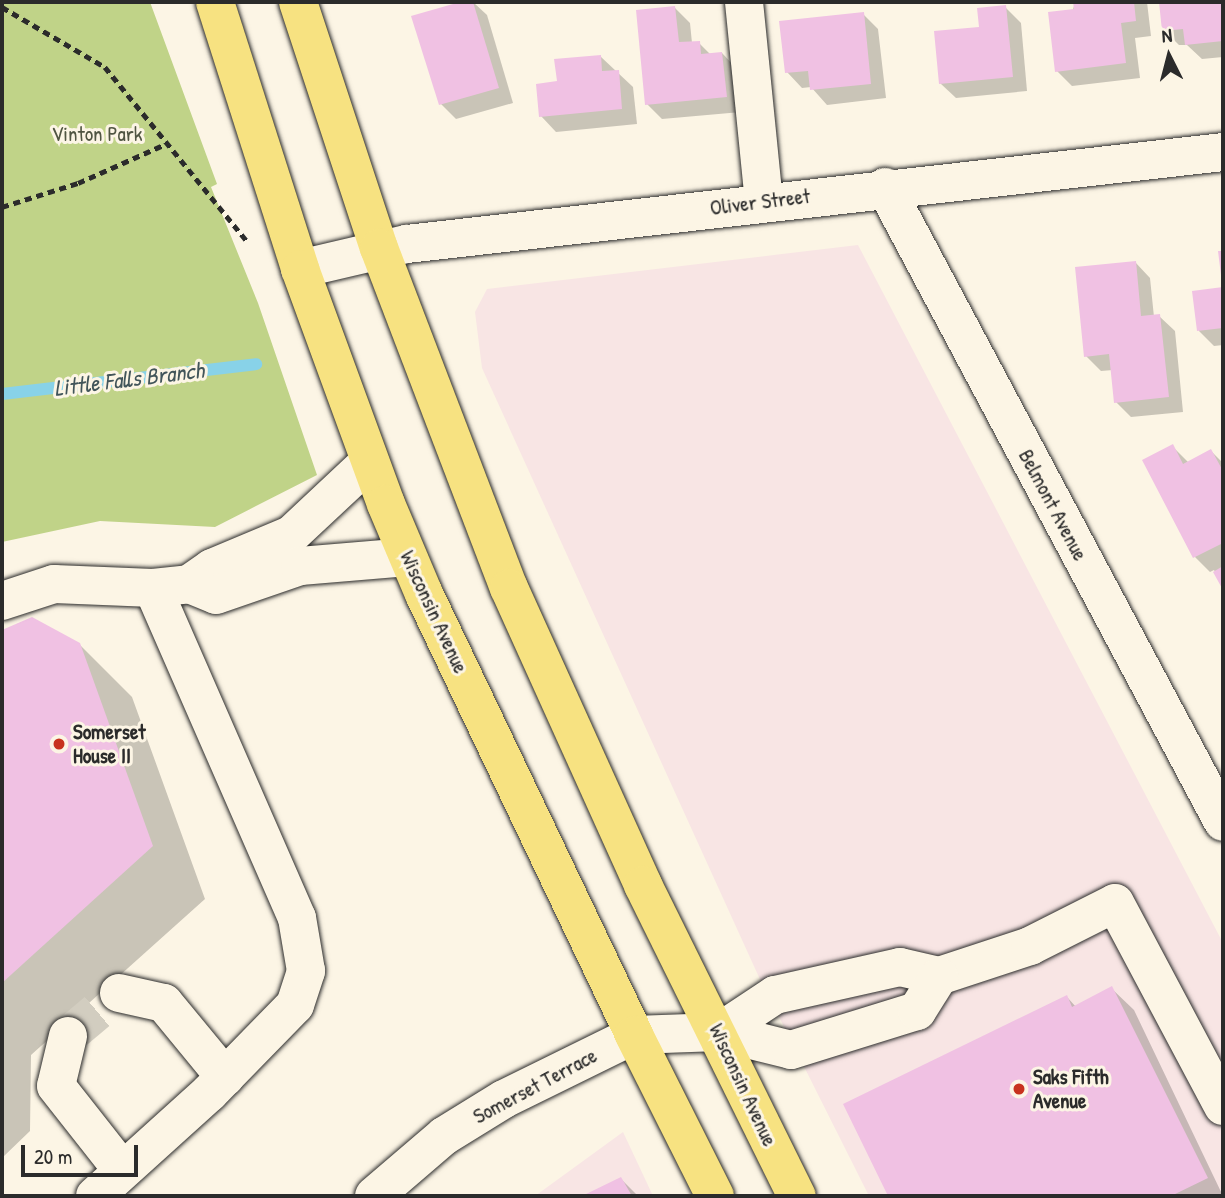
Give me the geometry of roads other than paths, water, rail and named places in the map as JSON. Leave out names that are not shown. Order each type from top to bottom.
[{"type":"main road","name":"Wisconsin Avenue","points":[[215,2],[300,269],[369,462],[408,557],[634,1035],[716,1196]]},
{"type":"main road","name":"Wisconsin Avenue","points":[[298,2],[379,248],[509,588],[643,885],[719,1032],[797,1196]]},
{"type":"street","points":[[744,2],[764,202]]},
{"type":"street","name":"Oliver Street","points":[[300,269],[379,248],[885,187],[1223,152]]},
{"type":"street","name":"Belmont Avenue","points":[[885,187],[1223,822]]},
{"type":"street","points":[[171,586],[291,535],[369,462]]},
{"type":"street","points":[[2,601],[54,584],[171,586],[216,595],[300,566],[408,557]]},
{"type":"street","points":[[95,1196],[225,1077],[295,1005],[306,971],[297,918],[171,586]]},
{"type":"street","points":[[719,1032],[775,995],[900,967],[939,976],[1030,946],[1115,903],[1223,1106]]},
{"type":"street","name":"Somerset Terrace","points":[[374,1196],[444,1136],[504,1099],[634,1035],[719,1032],[791,1050],[917,1012],[939,976]]},
{"type":"street","points":[[119,993],[164,1003],[225,1077]]},
{"type":"street","points":[[68,1036],[56,1086],[122,1170]]},
{"type":"waterway","name":"Little Falls Branch","points":[[2,394],[256,364]]},
{"type":"tunnel","points":[[68,1036],[119,993]]},
{"type":"place","name":"Somerset House II","points":[[59,744]]},
{"type":"place","name":"Saks Fifth Avenue","points":[[1019,1089]]},
{"type":"park label","name":"Vinton Park","points":[[97,134]]}]
